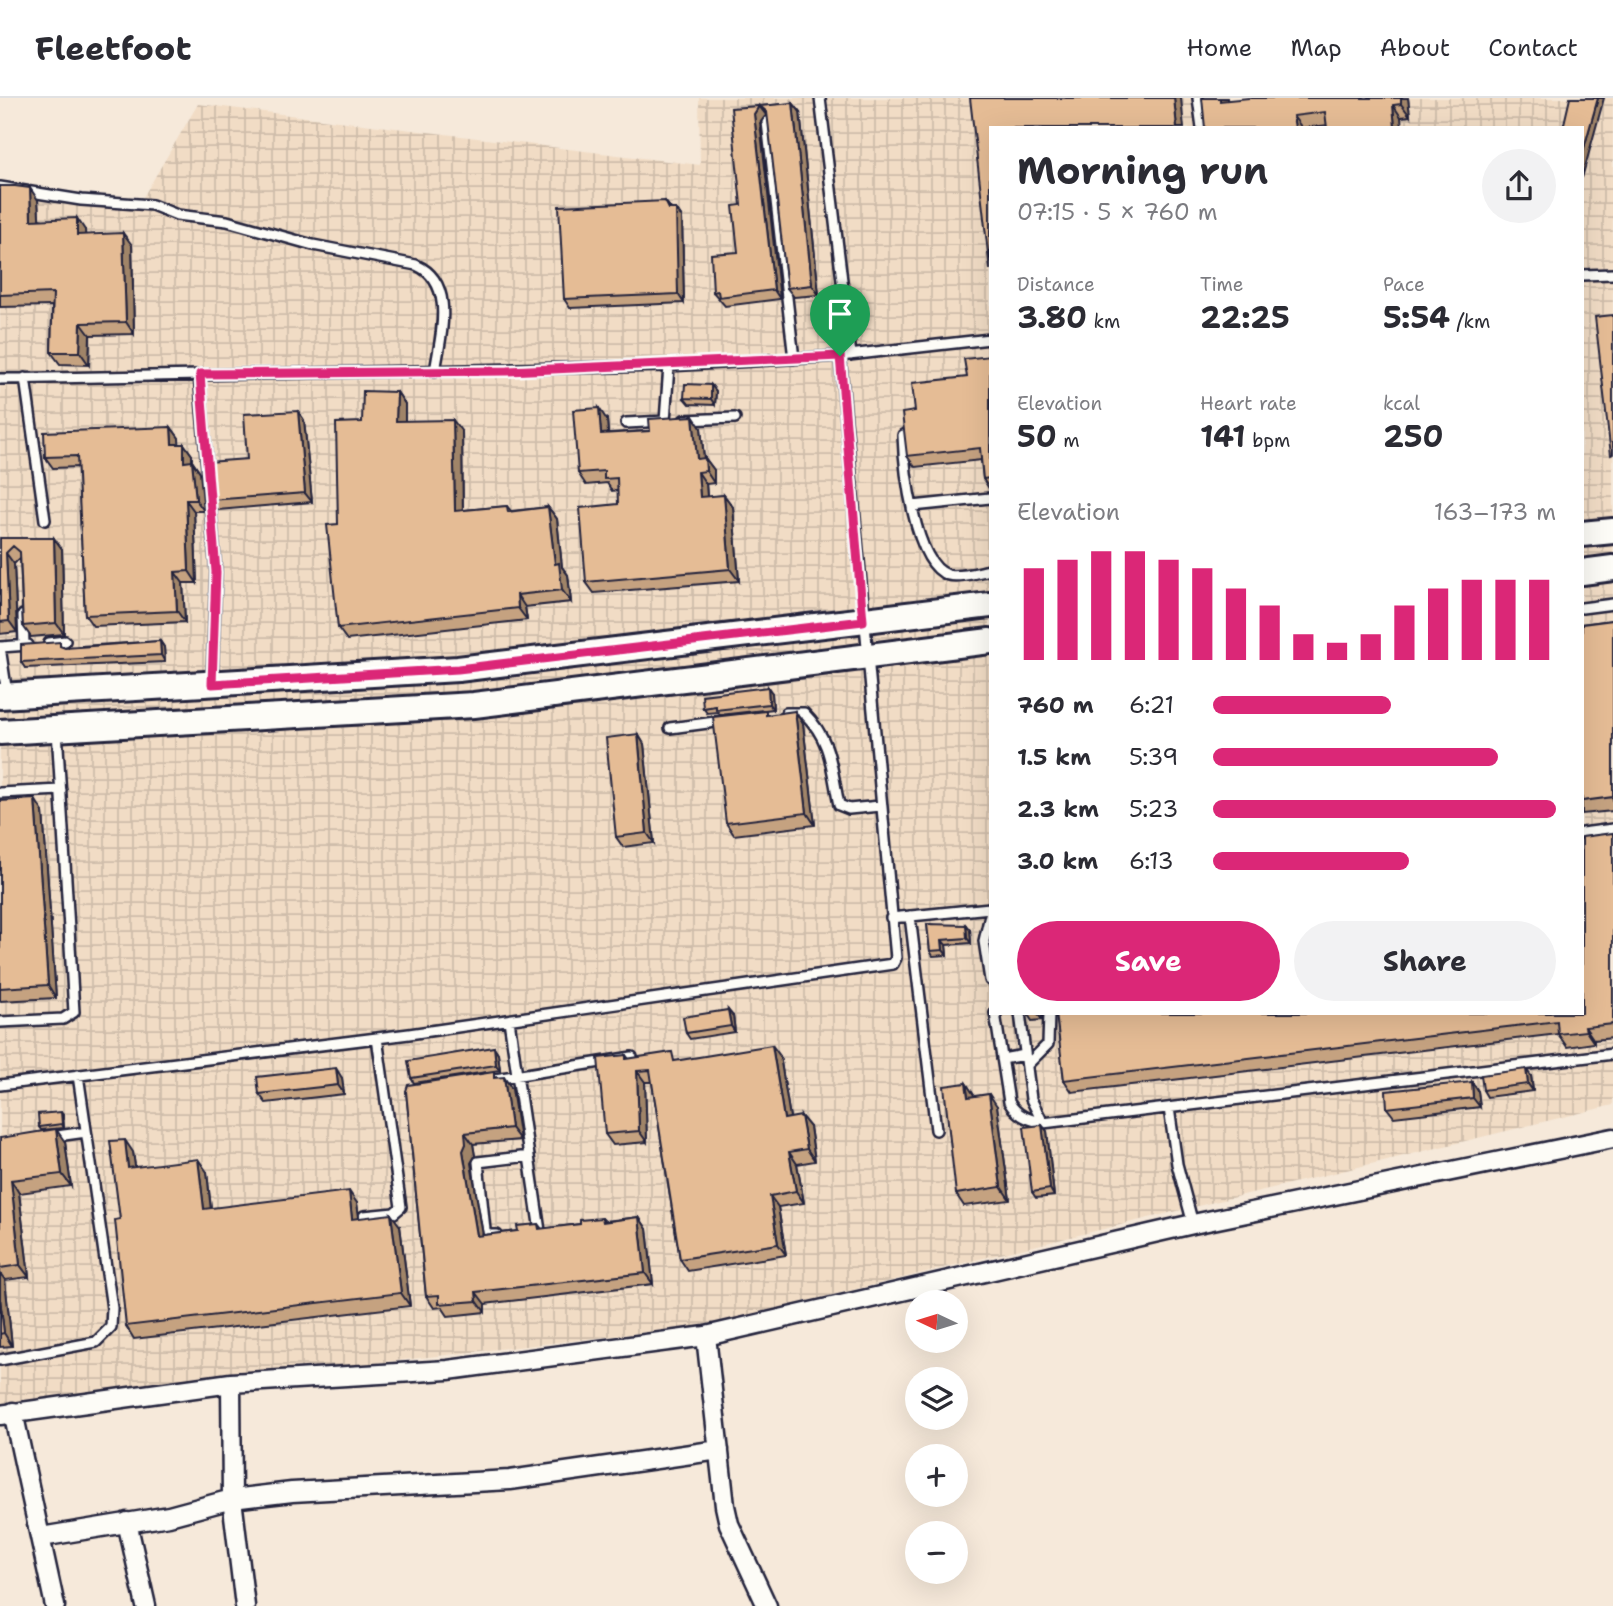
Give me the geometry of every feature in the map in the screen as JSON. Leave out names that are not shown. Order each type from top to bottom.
[{"type":"street","points":[[1584,534],[1613,531]]},
{"type":"street","points":[[1584,572],[1613,568]]},
{"type":"street","points":[[13,696],[458,669],[989,605]]},
{"type":"street","points":[[0,732],[474,705],[989,640]]},
{"type":"street","points":[[13,696],[45,729]]},
{"type":"street","points":[[55,1606],[41,1537],[6,1413],[231,1383],[448,1370],[706,1336],[1191,1219],[1613,1138]]},
{"type":"street","points":[[706,1336],[729,1524],[767,1606]]},
{"type":"street","points":[[231,1383],[232,1499],[245,1606]]},
{"type":"street","points":[[41,1537],[169,1516],[232,1499],[292,1492],[510,1480],[719,1450]]},
{"type":"street","points":[[127,1522],[146,1606]]},
{"type":"lane","points":[[821,98],[851,355]]},
{"type":"lane","points":[[1198,98],[1202,126]]},
{"type":"lane","points":[[767,122],[794,359]]},
{"type":"lane","points":[[0,187],[81,200],[152,205],[177,215],[227,221],[313,246],[428,271],[442,297],[443,317],[435,372]]},
{"type":"lane","points":[[1584,275],[1613,274]]},
{"type":"lane","points":[[0,379],[669,366],[840,356],[989,339]]},
{"type":"lane","points":[[0,1085],[377,1038],[887,966],[896,958],[840,356]]},
{"type":"lane","points":[[665,421],[669,366]]},
{"type":"lane","points":[[200,374],[216,572],[212,684]]},
{"type":"lane","points":[[25,378],[45,520]]},
{"type":"lane","points":[[626,423],[735,418]]},
{"type":"lane","points":[[903,435],[913,506],[924,547],[936,567],[949,576],[989,570]]},
{"type":"lane","points":[[913,506],[989,498]]},
{"type":"lane","points":[[1584,608],[1613,604]]},
{"type":"lane","points":[[23,605],[24,645]]},
{"type":"lane","points":[[13,696],[1,647],[65,642]]},
{"type":"lane","points":[[776,714],[804,713],[821,729],[839,805],[849,809],[880,806]]},
{"type":"lane","points":[[670,728],[736,719]]},
{"type":"lane","points":[[0,1022],[64,1019],[74,1012],[75,993],[61,790],[45,729]]},
{"type":"lane","points":[[0,793],[61,790]]},
{"type":"lane","points":[[1584,833],[1613,829]]},
{"type":"lane","points":[[891,918],[989,908]]},
{"type":"lane","points":[[910,916],[936,1130]]},
{"type":"lane","points":[[989,919],[984,941],[989,968]]},
{"type":"lane","points":[[995,1015],[1009,1102],[1014,1112],[1043,1123],[1613,1054]]},
{"type":"lane","points":[[1020,1015],[1031,1099],[1043,1123]]},
{"type":"lane","points":[[1002,1059],[1026,1060],[1048,1044],[1049,1015]]},
{"type":"lane","points":[[509,1020],[540,1231]]},
{"type":"lane","points":[[365,1216],[394,1213],[401,1207],[377,1038]]},
{"type":"lane","points":[[479,1081],[632,1057]]},
{"type":"lane","points":[[0,1360],[96,1342],[111,1327],[112,1308],[78,1075]]},
{"type":"lane","points":[[1169,1108],[1177,1164],[1191,1219]]},
{"type":"lane","points":[[37,1138],[86,1132]]},
{"type":"lane","points":[[505,1234],[488,1235],[485,1230],[478,1162],[529,1156]]},
{"type":"lane","points":[[528,1232],[553,1229]]},
{"type":"shaded area","points":[[699,98],[1613,98],[1613,1105],[709,1325],[0,1406],[0,180],[139,204],[198,104],[700,165]]},
{"type":"building","points":[[970,98],[1174,98],[1177,126],[989,126],[989,261]]},
{"type":"building","points":[[1202,98],[1220,98],[1220,101],[1249,98],[1401,98],[1401,104],[1393,105],[1395,126],[1327,126],[1325,112],[1293,116],[1295,126],[1205,126]]},
{"type":"building","points":[[1570,98],[1598,98],[1584,148],[1584,126],[1563,126]]},
{"type":"building","points":[[793,103],[812,285],[787,288],[767,112],[760,106]]},
{"type":"building","points":[[759,106],[754,114],[774,290],[719,297],[718,291],[713,292],[711,254],[738,252],[733,206],[741,205],[731,108]]},
{"type":"building","points":[[0,186],[30,188],[31,220],[77,218],[77,235],[123,233],[126,322],[81,323],[80,352],[51,352],[53,293],[0,295]]},
{"type":"building","points":[[665,201],[669,209],[676,209],[678,294],[564,299],[559,206]]},
{"type":"building","points":[[1613,315],[1613,454],[1611,455],[1595,317]]},
{"type":"building","points":[[989,356],[989,478],[983,479],[980,448],[907,456],[902,413],[915,411],[912,383],[967,377],[964,359]]},
{"type":"building","points":[[685,384],[711,385],[711,399],[684,398]]},
{"type":"building","points":[[363,391],[397,392],[396,421],[453,420],[455,511],[507,506],[508,512],[548,507],[555,564],[559,563],[562,590],[517,595],[518,608],[338,628],[327,525],[338,524],[336,423],[362,422]]},
{"type":"building","points":[[599,408],[601,434],[650,431],[649,419],[693,416],[697,459],[705,458],[706,471],[698,472],[700,497],[724,495],[730,569],[586,582],[580,508],[618,504],[617,478],[604,479],[604,471],[578,473],[573,410]]},
{"type":"building","points":[[298,411],[305,493],[211,500],[208,462],[247,459],[244,414]]},
{"type":"building","points":[[171,427],[172,444],[184,444],[184,462],[192,461],[196,500],[186,500],[189,571],[175,572],[177,611],[85,615],[77,456],[45,457],[44,432]]},
{"type":"building","points":[[0,538],[54,538],[56,623],[23,626],[20,552],[13,546],[6,553],[9,621],[0,622]]},
{"type":"building","points":[[1613,620],[1613,797],[1584,801],[1584,624]]},
{"type":"building","points":[[160,641],[161,655],[21,662],[21,645],[60,642],[60,646],[65,648]]},
{"type":"building","points":[[768,687],[769,704],[716,710],[716,706],[703,708],[702,695]]},
{"type":"building","points":[[766,711],[766,715],[795,711],[807,813],[726,823],[713,717]]},
{"type":"building","points":[[638,734],[647,833],[616,837],[606,738]]},
{"type":"building","points":[[35,799],[48,985],[0,988],[0,801]]},
{"type":"building","points":[[1613,833],[1613,1024],[1558,1034],[1557,1021],[1064,1080],[1056,1015],[1584,1015],[1584,837]]},
{"type":"building","points":[[927,924],[966,925],[967,938],[942,940],[943,950],[930,951]]},
{"type":"building","points":[[728,1010],[731,1026],[686,1033],[683,1017]]},
{"type":"building","points":[[772,1045],[784,1119],[801,1116],[807,1149],[789,1152],[796,1191],[770,1196],[778,1244],[680,1259],[650,1070],[637,1071],[639,1131],[605,1134],[598,1058],[626,1055],[626,1059],[672,1052],[674,1061]]},
{"type":"building","points":[[494,1047],[496,1065],[411,1078],[408,1061]]},
{"type":"building","points":[[336,1068],[338,1085],[259,1094],[257,1077]]},
{"type":"building","points":[[1526,1069],[1528,1084],[1483,1090],[1481,1075]]},
{"type":"building","points":[[494,1072],[494,1078],[504,1077],[511,1128],[465,1133],[466,1144],[463,1151],[477,1236],[518,1231],[517,1226],[538,1224],[539,1229],[580,1224],[580,1220],[602,1218],[603,1222],[639,1217],[645,1273],[476,1292],[477,1301],[439,1304],[439,1295],[426,1296],[406,1091],[408,1085]]},
{"type":"building","points":[[1472,1082],[1473,1098],[1387,1108],[1386,1091]]},
{"type":"building","points":[[966,1083],[968,1097],[989,1094],[1001,1187],[956,1194],[944,1086]]},
{"type":"building","points":[[61,1112],[62,1124],[39,1127],[38,1114]]},
{"type":"building","points":[[1042,1125],[1050,1189],[1032,1192],[1024,1127]]},
{"type":"building","points":[[56,1129],[62,1174],[11,1180],[20,1265],[0,1268],[0,1138]]},
{"type":"building","points":[[125,1140],[128,1168],[198,1159],[204,1209],[349,1191],[352,1219],[391,1214],[401,1293],[126,1326],[115,1220],[120,1219],[110,1141]]},
{"type":"building","points":[[0,1298],[4,1333],[0,1334]]},
{"type":"route","points":[[840,356],[863,621],[458,669],[212,684],[212,625],[216,572],[200,374],[508,371],[669,366],[840,356]]}]
